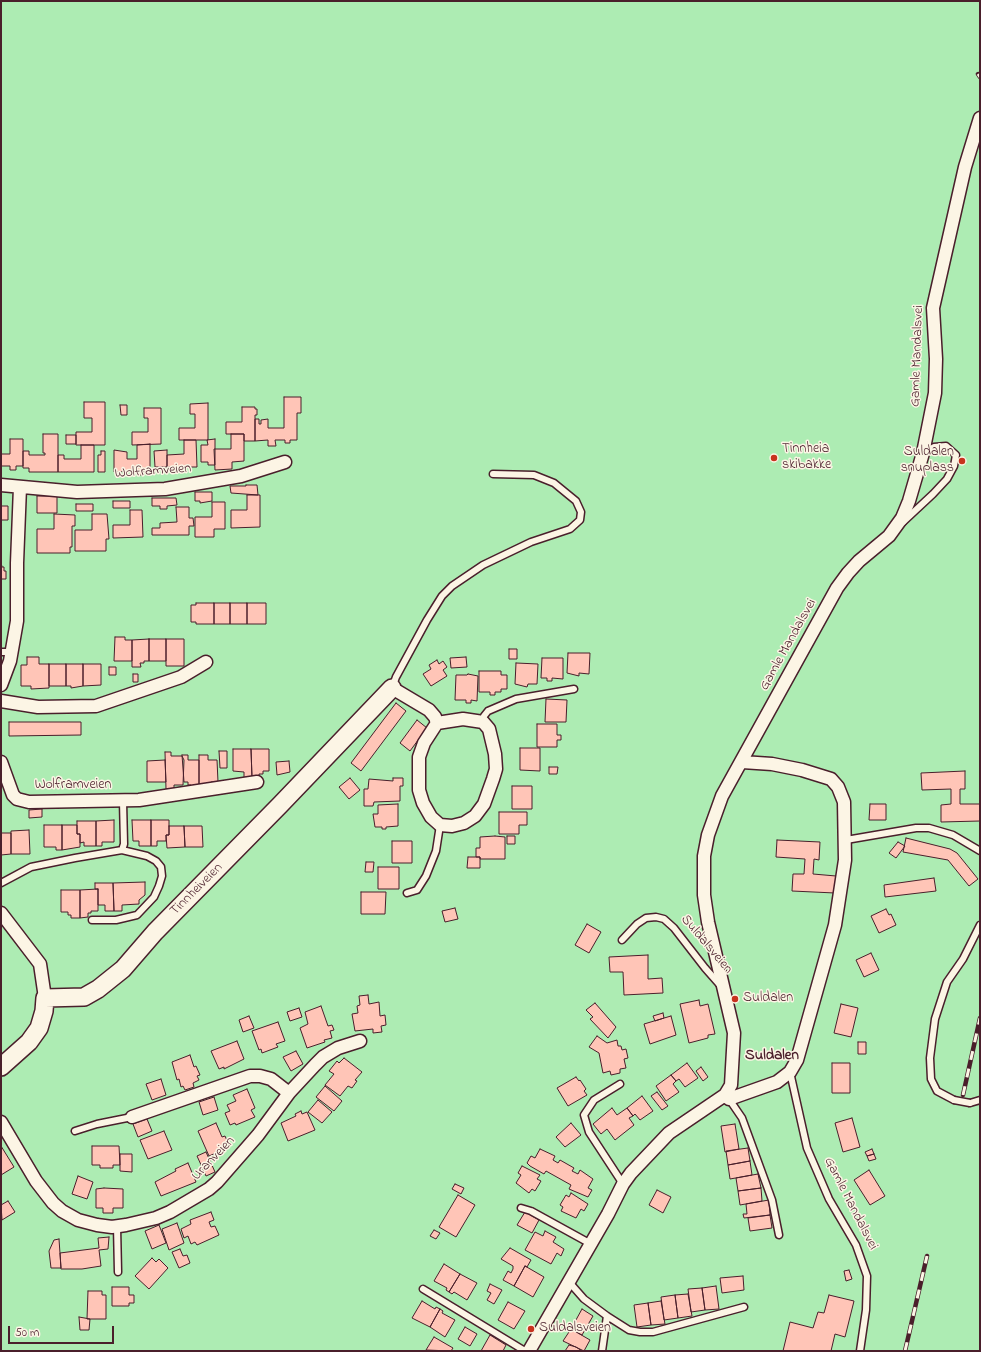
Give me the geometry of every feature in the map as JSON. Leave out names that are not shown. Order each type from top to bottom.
[{"type":"street","name":"Gamle Mandalsvei","points":[[724,989],[704,896],[704,856],[713,816],[722,796],[837,588],[859,561],[878,546],[896,528],[909,501],[923,453],[935,393],[936,359],[933,308],[965,167],[980,118]]},
{"type":"street","name":"Wolframveien","points":[[1,485],[77,492],[165,489],[241,476],[284,462]]},
{"type":"street","points":[[1,685],[6,652],[17,621],[16,563],[20,487]]},
{"type":"street","points":[[1,701],[38,707],[96,706],[176,679],[206,662]]},
{"type":"street","points":[[392,688],[429,710],[435,717],[437,724]]},
{"type":"street","name":"Tinnheiveien","points":[[45,998],[84,997],[98,989],[123,969],[155,932],[392,688]]},
{"type":"street","points":[[463,720],[483,722],[489,729],[493,740],[496,769],[484,804],[475,816],[464,823],[440,825],[431,816],[423,803],[419,790],[419,757],[424,743],[437,724],[463,720]]},
{"type":"street","name":"Wolframveien","points":[[1,762],[13,795],[29,802],[70,800],[123,801],[257,782]]},
{"type":"street","points":[[529,1351],[591,1244],[623,1184],[643,1159],[669,1133],[727,1097],[762,1088],[777,1082],[790,1072],[797,1060],[836,925],[845,860],[846,840],[844,802],[838,787],[831,779],[802,770],[772,764],[742,762]]},
{"type":"street","points":[[1,913],[40,964],[45,998],[44,1011],[39,1028],[29,1042],[1,1067]]},
{"type":"street","name":"Suldalsveien","points":[[724,989],[734,1033],[731,1083],[727,1097]]},
{"type":"street","name":"Uranveien","points":[[1,1122],[29,1170],[53,1203],[62,1211],[78,1220],[97,1226],[117,1226],[156,1218],[186,1204],[209,1189],[217,1182],[258,1135],[289,1093],[323,1057],[338,1048],[360,1041]]},
{"type":"street","points":[[132,1117],[250,1076],[260,1076],[271,1079],[289,1093]]},
{"type":"lane","points":[[896,528],[933,494],[947,479],[954,466],[956,455],[946,446],[934,447],[923,453]]},
{"type":"lane","points":[[392,688],[396,677],[427,620],[442,596],[452,586],[484,565],[531,542],[570,528],[580,520],[581,512],[576,500],[554,483],[534,475],[493,474]]},
{"type":"lane","points":[[483,722],[484,716],[488,712],[516,700],[574,689]]},
{"type":"lane","name":"Wolframveien","points":[[122,850],[124,844],[123,801]]},
{"type":"lane","points":[[407,893],[416,890],[426,876],[436,851],[440,825]]},
{"type":"lane","points":[[846,840],[916,828],[929,828],[953,835],[980,850]]},
{"type":"lane","points":[[1,883],[31,867],[122,850],[147,856],[156,861],[161,867],[162,876],[159,886],[154,897],[137,915],[116,920],[92,920]]},
{"type":"lane","name":"Suldalsveien","points":[[622,940],[637,924],[646,918],[656,917],[664,920],[674,928],[701,964],[724,989]]},
{"type":"lane","points":[[980,925],[962,959],[947,982],[935,1019],[930,1058],[931,1079],[938,1091],[954,1100],[970,1103],[980,1100]]},
{"type":"lane","name":"Gamle Mandalsvei","points":[[790,1072],[807,1148],[829,1199],[856,1245],[867,1276],[866,1310],[860,1351]]},
{"type":"lane","points":[[620,1084],[607,1090],[594,1100],[584,1115],[590,1132],[623,1184]]},
{"type":"lane","points":[[727,1097],[742,1118],[772,1200],[779,1235]]},
{"type":"lane","points":[[75,1131],[97,1124],[132,1117]]},
{"type":"lane","points":[[521,1208],[531,1211],[591,1244]]},
{"type":"lane","points":[[117,1226],[118,1272]]},
{"type":"lane","points":[[569,1282],[584,1299],[607,1316],[629,1330],[640,1332],[653,1332],[744,1307]]},
{"type":"lane","points":[[423,1289],[525,1351]]},
{"type":"lane","points":[[602,1351],[607,1316]]},
{"type":"green space","points":[[1,1],[980,1],[980,1351],[1,1351]]},
{"type":"building","points":[[284,397],[301,397],[301,413],[297,413],[297,440],[290,440],[290,443],[285,443],[285,440],[275,440],[276,446],[268,446],[268,440],[255,441],[255,419],[259,419],[259,424],[261,424],[261,420],[268,419],[268,428],[284,428]]},
{"type":"building","points":[[84,402],[105,402],[105,445],[76,445],[76,432],[92,432],[92,418],[84,418]]},
{"type":"building","points":[[208,403],[208,440],[179,440],[179,428],[195,428],[195,414],[190,414],[190,404]]},
{"type":"building","points":[[120,405],[127,405],[127,415],[121,415]]},
{"type":"building","points":[[242,407],[255,407],[255,409],[257,409],[257,415],[255,415],[255,441],[244,441],[244,434],[226,434],[226,422],[242,422]]},
{"type":"building","points":[[144,408],[161,408],[161,444],[132,445],[132,432],[148,432],[148,418],[144,418]]},
{"type":"building","points":[[43,434],[58,434],[58,472],[29,472],[29,468],[23,468],[23,451],[29,451],[29,455],[45,455],[45,453],[43,453]]},
{"type":"building","points":[[231,434],[244,434],[244,461],[232,462],[232,469],[215,470],[214,449],[231,449]]},
{"type":"building","points":[[66,435],[76,435],[76,444],[66,444]]},
{"type":"building","points":[[10,439],[23,439],[23,466],[16,466],[16,470],[10,470],[10,466],[1,466],[1,454],[10,454]]},
{"type":"building","points":[[215,439],[215,465],[208,465],[208,462],[201,462],[201,445],[208,445],[207,440]]},
{"type":"building","points":[[184,440],[196,440],[197,467],[167,467],[167,455],[184,454]]},
{"type":"building","points":[[150,444],[150,471],[143,471],[143,475],[137,475],[137,471],[114,472],[114,450],[127,452],[127,459],[137,459],[137,445]]},
{"type":"building","points":[[81,445],[94,445],[94,472],[58,472],[58,455],[64,455],[64,459],[81,459]]},
{"type":"building","points":[[167,450],[167,467],[155,467],[154,451]]},
{"type":"building","points":[[101,451],[105,451],[105,472],[98,472],[98,455],[101,455]]},
{"type":"building","points":[[257,485],[258,495],[231,493],[230,486]]},
{"type":"building","points":[[195,492],[212,492],[212,501],[200,503],[200,501],[195,501]]},
{"type":"building","points":[[247,495],[260,495],[260,527],[231,528],[231,510],[247,510]]},
{"type":"building","points":[[37,496],[57,496],[57,513],[37,513]]},
{"type":"building","points":[[152,498],[176,498],[177,505],[167,506],[167,509],[160,509],[160,506],[152,506]]},
{"type":"building","points":[[113,501],[130,501],[130,508],[113,508]]},
{"type":"building","points":[[212,502],[225,502],[225,529],[214,529],[214,537],[195,537],[195,517],[212,517]]},
{"type":"building","points":[[76,504],[93,504],[93,511],[76,511]]},
{"type":"building","points":[[1,506],[8,506],[8,520],[1,520]]},
{"type":"building","points":[[176,507],[189,507],[189,518],[193,518],[194,526],[189,526],[189,535],[152,535],[152,528],[160,528],[160,523],[177,522]]},
{"type":"building","points":[[130,510],[142,510],[143,537],[113,538],[113,525],[130,525]]},
{"type":"building","points":[[54,514],[75,515],[75,526],[72,526],[72,547],[70,547],[70,553],[37,553],[37,529],[54,529]]},
{"type":"building","points":[[92,514],[107,514],[109,539],[106,539],[106,551],[75,551],[75,530],[92,530]]},
{"type":"building","points":[[1,562],[2,567],[4,567],[4,571],[6,571],[6,579],[1,579]]},
{"type":"building","points":[[196,603],[214,603],[214,624],[196,624],[196,622],[191,622],[191,605],[196,605]]},
{"type":"building","points":[[214,603],[230,603],[230,624],[214,624]]},
{"type":"building","points":[[230,603],[247,603],[247,624],[230,624]]},
{"type":"building","points":[[247,603],[266,603],[266,624],[247,624]]},
{"type":"building","points":[[115,637],[125,637],[125,640],[132,640],[132,661],[114,661]]},
{"type":"building","points":[[149,639],[149,661],[140,663],[141,667],[132,667],[132,640]]},
{"type":"building","points":[[149,639],[166,639],[166,661],[149,661]]},
{"type":"building","points":[[166,639],[184,639],[184,666],[166,666]]},
{"type":"building","points":[[509,649],[517,649],[517,659],[509,659]]},
{"type":"building","points":[[568,653],[590,653],[589,674],[579,673],[579,676],[567,673]]},
{"type":"building","points":[[27,657],[39,657],[39,664],[49,664],[49,688],[31,689],[31,686],[21,686],[21,665],[27,665]]},
{"type":"building","points":[[466,657],[467,667],[451,668],[450,658]]},
{"type":"building","points":[[542,658],[563,658],[563,679],[552,678],[552,681],[547,681],[547,678],[541,678]]},
{"type":"building","points":[[437,660],[439,664],[443,661],[447,667],[443,670],[447,676],[431,686],[423,674],[431,669],[429,665]]},
{"type":"building","points":[[516,663],[538,664],[537,684],[528,684],[527,687],[515,684]]},
{"type":"building","points":[[49,664],[66,664],[66,686],[49,686]]},
{"type":"building","points":[[66,664],[83,664],[83,686],[71,688],[71,686],[66,686]]},
{"type":"building","points":[[83,664],[101,664],[101,685],[83,686]]},
{"type":"building","points":[[109,667],[116,667],[116,675],[109,675]]},
{"type":"building","points":[[479,671],[501,671],[501,675],[507,675],[507,689],[501,689],[501,692],[495,692],[495,695],[490,695],[490,692],[479,692]]},
{"type":"building","points":[[133,674],[138,674],[138,682],[133,682]]},
{"type":"building","points":[[468,674],[478,676],[477,701],[471,700],[471,703],[466,703],[466,700],[455,700],[456,675]]},
{"type":"building","points":[[546,699],[567,700],[566,722],[545,722]]},
{"type":"building","points":[[396,703],[406,711],[361,771],[351,763]]},
{"type":"building","points":[[417,720],[427,728],[410,751],[400,743]]},
{"type":"building","points":[[9,722],[81,722],[81,735],[9,736]]},
{"type":"building","points":[[537,724],[557,724],[557,735],[561,735],[561,740],[557,740],[557,747],[537,747]]},
{"type":"building","points":[[520,748],[540,748],[540,771],[520,770]]},
{"type":"building","points":[[233,749],[251,749],[252,778],[244,778],[244,772],[233,771]]},
{"type":"building","points":[[251,749],[269,749],[269,771],[263,771],[263,774],[259,774],[259,780],[252,778]]},
{"type":"building","points":[[219,751],[227,751],[227,768],[220,768]]},
{"type":"building","points":[[165,752],[171,752],[171,756],[182,756],[184,760],[183,785],[174,785],[174,789],[166,789]]},
{"type":"building","points":[[182,755],[188,755],[188,760],[199,760],[199,788],[192,789],[191,785],[188,785],[188,782],[184,782]]},
{"type":"building","points":[[199,755],[208,755],[208,760],[217,760],[218,782],[211,782],[211,785],[199,788]]},
{"type":"building","points":[[165,760],[166,782],[147,782],[147,761]]},
{"type":"building","points":[[289,761],[290,772],[277,775],[276,762]]},
{"type":"building","points":[[549,767],[558,767],[557,774],[549,774]]},
{"type":"building","points":[[965,771],[965,789],[960,789],[960,804],[980,804],[980,821],[941,822],[941,805],[951,804],[951,789],[922,790],[921,773]]},
{"type":"building","points":[[350,778],[360,790],[349,799],[339,787]]},
{"type":"building","points":[[393,778],[403,778],[403,786],[400,786],[400,801],[374,802],[373,806],[364,806],[364,789],[368,789],[369,779],[393,781]]},
{"type":"building","points":[[512,786],[532,786],[532,809],[512,809]]},
{"type":"building","points":[[398,804],[398,826],[386,827],[386,829],[382,829],[382,827],[375,827],[373,814],[378,814],[378,805]]},
{"type":"building","points":[[870,804],[886,804],[886,820],[869,820]]},
{"type":"building","points":[[42,809],[42,817],[29,818],[29,810]]},
{"type":"building","points":[[499,812],[527,812],[527,825],[519,825],[519,834],[499,834]]},
{"type":"building","points":[[114,820],[114,842],[102,842],[102,846],[96,846],[96,821]]},
{"type":"building","points":[[132,820],[151,820],[151,846],[139,846],[139,841],[133,841]]},
{"type":"building","points":[[151,820],[169,820],[169,835],[166,835],[166,841],[157,841],[157,846],[151,846]]},
{"type":"building","points":[[77,821],[96,821],[96,846],[84,846],[84,842],[80,843],[80,834],[77,834]]},
{"type":"building","points":[[44,825],[62,825],[62,850],[56,850],[56,847],[44,847]]},
{"type":"building","points":[[62,825],[77,825],[77,834],[80,834],[80,847],[62,850]]},
{"type":"building","points":[[169,826],[184,826],[185,847],[167,848],[166,835],[169,835]]},
{"type":"building","points":[[184,826],[202,826],[203,847],[185,847]]},
{"type":"building","points":[[29,830],[30,854],[11,854],[11,831]]},
{"type":"building","points":[[1,833],[11,833],[11,854],[1,855]]},
{"type":"building","points":[[507,836],[515,836],[515,844],[507,844]]},
{"type":"building","points":[[480,837],[505,837],[505,859],[480,859],[480,857],[476,857],[476,848],[480,848]]},
{"type":"building","points":[[906,838],[950,849],[957,853],[978,879],[969,886],[948,860],[903,852]]},
{"type":"building","points":[[777,840],[820,842],[819,860],[814,859],[813,874],[836,876],[835,893],[792,891],[793,874],[804,874],[805,859],[776,857]]},
{"type":"building","points":[[392,841],[412,841],[412,863],[392,863]]},
{"type":"building","points":[[898,842],[905,846],[896,858],[889,853]]},
{"type":"building","points":[[468,857],[480,857],[480,868],[467,868]]},
{"type":"building","points":[[366,862],[374,862],[373,872],[365,872]]},
{"type":"building","points":[[378,867],[399,867],[399,889],[378,889]]},
{"type":"building","points":[[934,878],[936,891],[885,897],[884,885]]},
{"type":"building","points":[[145,882],[145,895],[139,900],[139,904],[122,905],[122,911],[114,911],[113,883]]},
{"type":"building","points":[[95,883],[113,883],[114,911],[105,911],[105,905],[98,905],[98,889],[95,889]]},
{"type":"building","points":[[98,889],[98,911],[91,911],[91,913],[88,913],[88,917],[80,918],[80,890]]},
{"type":"building","points":[[61,890],[80,890],[80,918],[71,918],[71,915],[68,915],[68,912],[61,912]]},
{"type":"building","points":[[361,892],[386,892],[385,914],[361,914]]},
{"type":"building","points":[[455,908],[458,919],[445,922],[442,911]]},
{"type":"building","points":[[886,909],[889,915],[891,914],[896,925],[879,933],[871,916]]},
{"type":"building","points":[[587,924],[601,932],[589,953],[575,945]]},
{"type":"building","points":[[871,953],[879,970],[864,977],[856,960]]},
{"type":"building","points":[[648,955],[648,979],[662,978],[663,993],[624,995],[623,972],[610,972],[609,957]]},
{"type":"building","points":[[368,995],[369,1004],[379,1002],[380,1016],[385,1015],[386,1025],[381,1026],[382,1032],[373,1033],[373,1029],[355,1031],[352,1014],[358,1013],[357,1006],[360,1005],[359,996]]},
{"type":"building","points":[[699,1000],[700,1006],[708,1004],[715,1034],[708,1035],[708,1038],[689,1043],[680,1004]]},
{"type":"building","points":[[595,1003],[616,1027],[608,1038],[590,1019],[593,1017],[586,1010]]},
{"type":"building","points":[[841,1004],[858,1008],[851,1037],[834,1033]]},
{"type":"building","points":[[321,1006],[328,1026],[332,1025],[334,1030],[330,1031],[332,1038],[307,1048],[300,1028],[308,1024],[305,1012]]},
{"type":"building","points":[[299,1008],[302,1017],[290,1021],[287,1012]]},
{"type":"building","points":[[663,1013],[664,1018],[655,1021],[653,1016]]},
{"type":"building","points":[[249,1016],[254,1028],[243,1032],[239,1020]]},
{"type":"building","points":[[671,1016],[676,1035],[650,1044],[644,1024]]},
{"type":"building","points":[[278,1022],[285,1041],[276,1044],[278,1047],[262,1053],[261,1049],[259,1050],[252,1031]]},
{"type":"building","points":[[597,1036],[607,1043],[617,1040],[618,1046],[621,1046],[622,1050],[626,1049],[628,1058],[624,1059],[626,1068],[620,1069],[620,1073],[611,1075],[610,1071],[603,1073],[599,1053],[589,1047]]},
{"type":"building","points":[[237,1041],[244,1059],[224,1069],[224,1067],[219,1069],[211,1051]]},
{"type":"building","points":[[858,1042],[866,1042],[866,1054],[858,1054]]},
{"type":"building","points":[[296,1051],[303,1064],[291,1071],[283,1057]]},
{"type":"building","points":[[190,1055],[194,1067],[196,1066],[200,1075],[197,1076],[199,1080],[193,1083],[194,1087],[185,1090],[183,1086],[181,1087],[179,1079],[177,1080],[172,1062]]},
{"type":"building","points":[[344,1058],[362,1072],[355,1080],[357,1081],[352,1088],[348,1086],[340,1096],[325,1085],[334,1074],[329,1071],[337,1061],[339,1063]]},
{"type":"building","points":[[687,1063],[698,1078],[685,1087],[679,1079],[676,1081],[671,1075]]},
{"type":"building","points":[[832,1063],[850,1063],[850,1093],[832,1093]]},
{"type":"building","points":[[701,1067],[708,1077],[703,1081],[696,1071]]},
{"type":"building","points":[[671,1075],[676,1081],[673,1084],[679,1092],[666,1101],[656,1086]]},
{"type":"building","points":[[576,1077],[586,1089],[584,1091],[587,1095],[568,1106],[557,1088]]},
{"type":"building","points":[[161,1079],[166,1095],[152,1100],[146,1084]]},
{"type":"building","points":[[325,1086],[342,1101],[334,1111],[316,1097]]},
{"type":"building","points":[[247,1089],[255,1108],[251,1110],[255,1117],[236,1125],[235,1123],[230,1125],[225,1113],[230,1111],[227,1105],[236,1101],[233,1095]]},
{"type":"building","points":[[657,1092],[668,1106],[662,1110],[651,1096]]},
{"type":"building","points":[[642,1096],[653,1111],[640,1120],[635,1114],[633,1116],[627,1108]]},
{"type":"building","points":[[214,1097],[218,1110],[203,1115],[199,1102]]},
{"type":"building","points":[[318,1100],[332,1112],[322,1123],[308,1112]]},
{"type":"building","points":[[612,1108],[617,1115],[627,1108],[633,1116],[629,1118],[634,1125],[615,1140],[607,1129],[601,1134],[593,1124]]},
{"type":"building","points":[[301,1111],[302,1114],[307,1112],[315,1130],[288,1141],[281,1123],[296,1116],[295,1114]]},
{"type":"building","points":[[852,1118],[860,1147],[843,1152],[835,1123]]},
{"type":"building","points":[[147,1119],[152,1131],[138,1137],[133,1124]]},
{"type":"building","points":[[216,1123],[222,1137],[225,1136],[228,1143],[225,1144],[227,1148],[209,1156],[198,1131]]},
{"type":"building","points":[[571,1123],[581,1135],[565,1147],[556,1137]]},
{"type":"building","points":[[735,1124],[739,1149],[725,1152],[721,1126]]},
{"type":"building","points":[[164,1131],[172,1150],[148,1159],[140,1140]]},
{"type":"building","points":[[1,1146],[14,1167],[1,1175]]},
{"type":"building","points":[[92,1146],[119,1146],[120,1165],[113,1165],[113,1168],[100,1168],[100,1165],[92,1165]]},
{"type":"building","points":[[748,1148],[750,1161],[728,1165],[726,1151]]},
{"type":"building","points":[[540,1149],[555,1156],[553,1160],[558,1163],[560,1160],[574,1168],[572,1171],[578,1174],[580,1170],[593,1179],[588,1188],[592,1190],[588,1197],[569,1189],[571,1185],[546,1171],[544,1174],[527,1163],[531,1156],[535,1158]]},
{"type":"building","points":[[872,1149],[874,1154],[867,1156],[865,1152]]},
{"type":"building","points":[[206,1152],[211,1163],[202,1167],[197,1156]]},
{"type":"building","points":[[120,1154],[132,1154],[132,1172],[120,1171]]},
{"type":"building","points":[[874,1154],[876,1159],[869,1161],[867,1156]]},
{"type":"building","points":[[750,1161],[752,1175],[730,1179],[728,1165]]},
{"type":"building","points":[[188,1163],[196,1182],[161,1196],[155,1182],[176,1171],[175,1169]]},
{"type":"building","points":[[211,1163],[215,1172],[206,1176],[202,1167]]},
{"type":"building","points":[[522,1166],[540,1175],[537,1179],[541,1181],[535,1191],[532,1189],[529,1193],[516,1183],[521,1175],[518,1173]]},
{"type":"building","points":[[869,1170],[885,1196],[870,1205],[854,1180]]},
{"type":"building","points":[[758,1174],[761,1188],[738,1191],[736,1178]]},
{"type":"building","points":[[78,1176],[93,1182],[87,1199],[72,1194]]},
{"type":"building","points":[[455,1184],[464,1188],[461,1194],[452,1189]]},
{"type":"building","points":[[761,1188],[762,1201],[740,1205],[738,1191]]},
{"type":"building","points":[[96,1189],[123,1189],[123,1208],[113,1208],[113,1213],[103,1213],[103,1208],[96,1208]]},
{"type":"building","points":[[657,1190],[671,1197],[663,1213],[649,1205]]},
{"type":"building","points":[[571,1193],[588,1204],[584,1211],[581,1209],[576,1218],[561,1211],[563,1207],[560,1205],[566,1195],[569,1197]]},
{"type":"building","points":[[458,1195],[475,1205],[456,1237],[439,1227]]},
{"type":"building","points":[[769,1200],[770,1215],[744,1218],[743,1214],[747,1214],[746,1204]]},
{"type":"building","points":[[8,1201],[15,1212],[2,1220],[1,1205]]},
{"type":"building","points":[[211,1212],[214,1220],[209,1222],[211,1227],[215,1226],[219,1235],[197,1245],[195,1242],[191,1244],[188,1236],[184,1238],[181,1229],[191,1224],[190,1220]]},
{"type":"building","points":[[525,1212],[539,1220],[532,1233],[517,1225]]},
{"type":"building","points":[[770,1215],[772,1228],[750,1231],[748,1218]]},
{"type":"building","points":[[177,1223],[184,1243],[169,1250],[162,1229]]},
{"type":"building","points":[[159,1225],[166,1243],[152,1249],[145,1231]]},
{"type":"building","points":[[434,1230],[440,1233],[436,1239],[430,1236]]},
{"type":"building","points":[[545,1231],[556,1237],[553,1242],[564,1249],[561,1256],[557,1253],[551,1264],[525,1250],[535,1232],[543,1236]]},
{"type":"building","points":[[109,1237],[108,1249],[99,1250],[101,1266],[82,1269],[61,1269],[60,1253],[99,1248],[98,1238]]},
{"type":"building","points":[[59,1239],[61,1268],[51,1268],[49,1251],[54,1240]]},
{"type":"building","points":[[510,1248],[531,1260],[527,1267],[525,1266],[514,1286],[503,1280],[508,1271],[511,1273],[513,1269],[513,1266],[501,1259]]},
{"type":"building","points":[[180,1249],[183,1256],[187,1255],[190,1263],[179,1268],[172,1252]]},
{"type":"building","points":[[152,1258],[156,1262],[159,1259],[168,1268],[149,1289],[135,1276]]},
{"type":"building","points":[[444,1264],[460,1274],[449,1292],[446,1290],[447,1288],[434,1281]]},
{"type":"building","points":[[525,1266],[544,1277],[533,1297],[514,1286]]},
{"type":"building","points":[[849,1270],[852,1279],[846,1281],[844,1271]]},
{"type":"building","points":[[460,1274],[477,1283],[467,1300],[454,1292],[452,1294],[449,1292]]},
{"type":"building","points":[[743,1276],[744,1290],[722,1293],[720,1278]]},
{"type":"building","points":[[490,1284],[502,1290],[494,1304],[487,1300],[491,1293],[487,1291]]},
{"type":"building","points":[[716,1286],[719,1309],[705,1310],[702,1288]]},
{"type":"building","points":[[112,1287],[129,1287],[129,1295],[134,1295],[134,1303],[129,1303],[129,1306],[112,1306]]},
{"type":"building","points":[[702,1288],[705,1310],[691,1312],[688,1289]]},
{"type":"building","points":[[88,1291],[102,1291],[102,1295],[106,1295],[106,1319],[87,1319]]},
{"type":"building","points":[[688,1294],[692,1316],[678,1318],[675,1295]]},
{"type":"building","points":[[675,1295],[678,1318],[664,1320],[661,1297]]},
{"type":"building","points":[[829,1295],[854,1301],[845,1337],[835,1334],[831,1351],[783,1351],[790,1322],[813,1328],[818,1312],[824,1313]]},
{"type":"building","points":[[422,1301],[435,1309],[436,1307],[440,1309],[430,1327],[412,1318]]},
{"type":"building","points":[[661,1301],[665,1324],[651,1325],[648,1303]]},
{"type":"building","points":[[508,1302],[525,1311],[514,1329],[498,1320]]},
{"type":"building","points":[[648,1303],[651,1325],[637,1327],[634,1305]]},
{"type":"building","points":[[440,1309],[443,1311],[442,1313],[455,1320],[445,1337],[430,1327]]},
{"type":"building","points":[[582,1309],[593,1316],[582,1335],[571,1329]]},
{"type":"building","points":[[79,1317],[90,1319],[89,1330],[80,1330]]},
{"type":"building","points":[[465,1327],[477,1334],[470,1346],[458,1339]]},
{"type":"building","points":[[571,1329],[590,1340],[584,1351],[563,1341]]},
{"type":"building","points":[[490,1335],[506,1345],[503,1351],[481,1351]]},
{"type":"building","points":[[434,1337],[453,1348],[451,1351],[426,1350]]},
{"type":"building","points":[[569,1345],[576,1347],[582,1351],[565,1351]]},
{"type":"railway","points":[[963,1095],[980,1018]]},
{"type":"railway","points":[[905,1351],[927,1256]]},
{"type":"place","name":"Tinnheia skibakke","points":[[774,458]]},
{"type":"place","name":"Suldalen snuplass","points":[[962,461]]},
{"type":"place","name":"Suldalen","points":[[735,999]]},
{"type":"place","name":"Suldalsveien","points":[[531,1329]]},
{"type":"district","name":"Suldalen","points":[[772,1057]]}]
